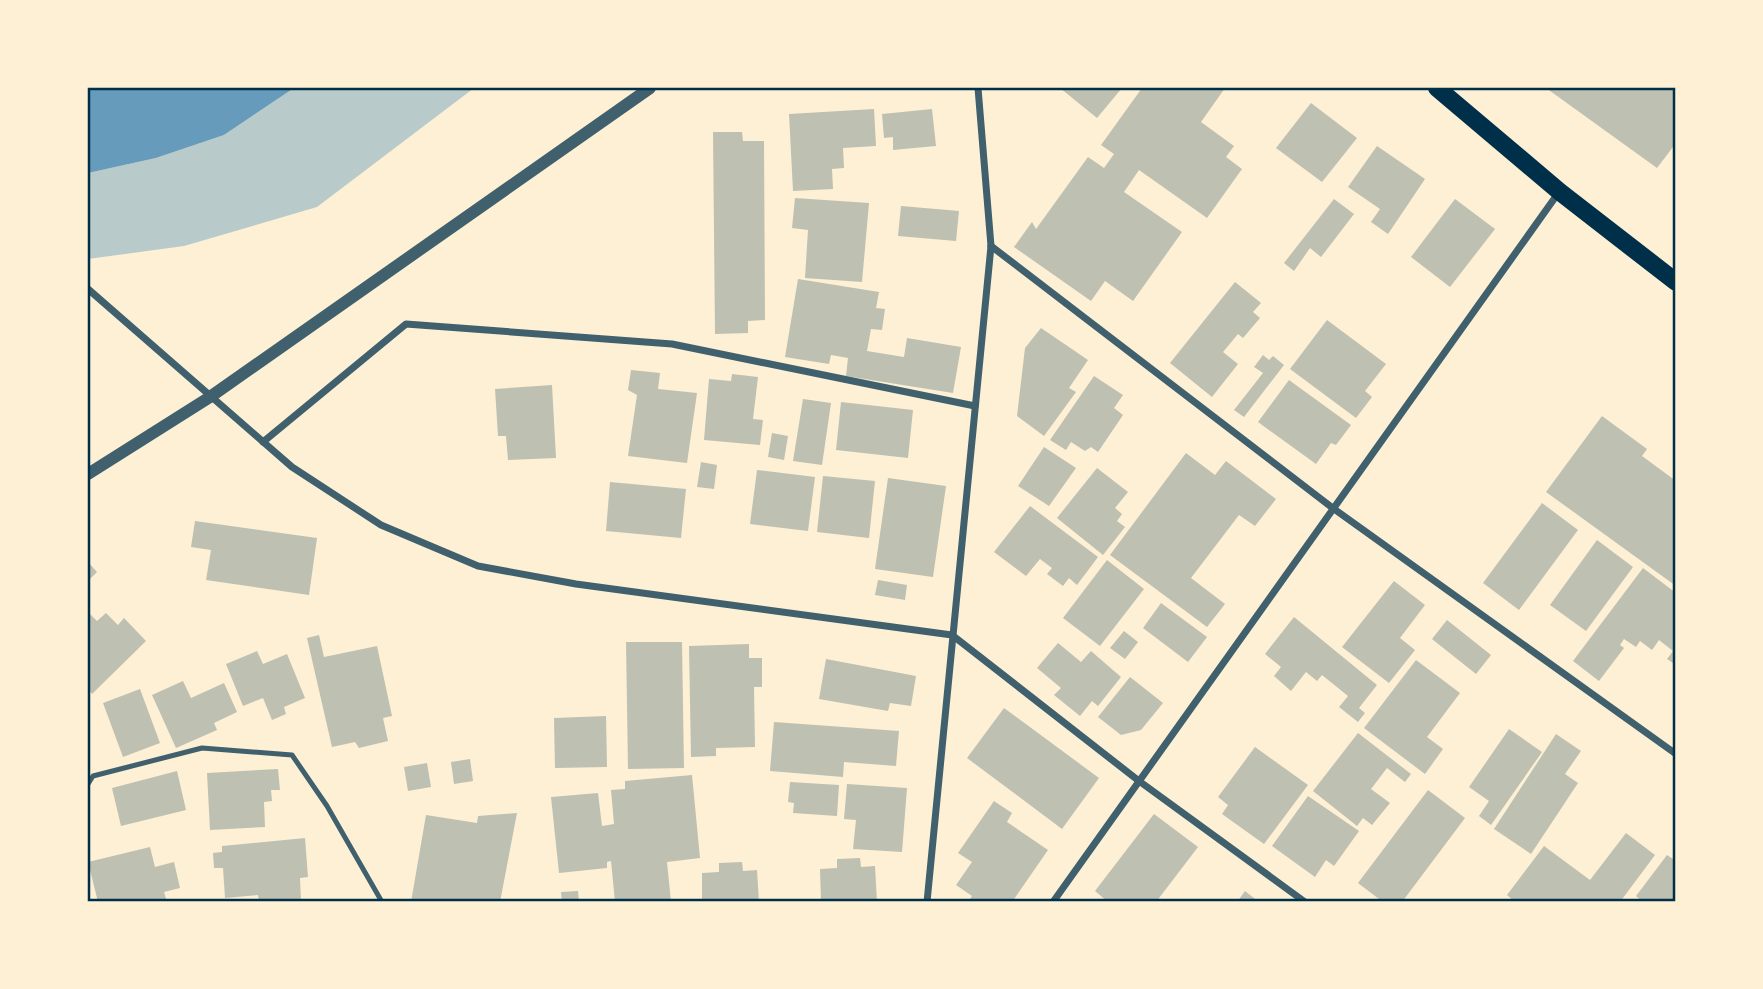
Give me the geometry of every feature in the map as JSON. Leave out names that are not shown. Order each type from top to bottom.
[{"type":"main road","points":[[1437,88],[1560,192],[1675,282]]},
{"type":"street","points":[[88,474],[210,397],[650,88]]},
{"type":"street","points":[[928,901],[991,246],[978,88]]},
{"type":"street","points":[[1053,901],[1560,192]]},
{"type":"street","points":[[991,246],[1334,509],[1675,754]]},
{"type":"street","points":[[88,289],[292,467],[381,525],[478,566],[576,584],[952,635],[1139,781],[1305,901]]},
{"type":"street","points":[[263,442],[406,324],[672,344],[975,406]]},
{"type":"lane","points":[[88,784],[93,776],[202,748],[292,755],[382,901]]},
{"type":"shaded area","points":[[294,88],[474,88],[317,207],[184,246],[88,259],[88,173],[156,158],[224,135]]},
{"type":"water","points":[[88,88],[294,88],[224,135],[156,158],[88,173]]},
{"type":"building","points":[[1060,88],[1122,88],[1097,118]]},
{"type":"building","points":[[1142,88],[1225,88],[1201,122],[1234,146],[1226,157],[1242,169],[1207,218],[1139,170],[1124,192],[1182,232],[1133,301],[1105,281],[1091,301],[1014,247],[1032,222],[1036,229],[1088,157],[1104,168],[1114,154],[1101,145]]},
{"type":"building","points":[[1546,88],[1676,88],[1676,143],[1657,168]]},
{"type":"building","points":[[1311,103],[1357,138],[1322,182],[1276,148]]},
{"type":"building","points":[[874,109],[876,146],[843,148],[844,168],[832,169],[833,189],[793,191],[789,114]]},
{"type":"building","points":[[932,109],[936,146],[893,150],[893,137],[884,138],[882,114]]},
{"type":"building","points":[[713,132],[742,132],[743,141],[764,141],[765,320],[748,321],[748,333],[715,334]]},
{"type":"building","points":[[1377,146],[1425,179],[1388,234],[1371,222],[1380,209],[1348,187]]},
{"type":"building","points":[[795,198],[869,203],[862,282],[805,278],[808,230],[792,228]]},
{"type":"building","points":[[1334,199],[1354,214],[1321,257],[1310,248],[1294,271],[1284,263]]},
{"type":"building","points":[[1455,199],[1495,229],[1450,287],[1411,257]]},
{"type":"building","points":[[901,206],[959,211],[956,241],[898,236]]},
{"type":"building","points":[[798,279],[879,292],[876,308],[885,309],[882,330],[871,329],[867,351],[904,357],[907,338],[961,347],[953,393],[846,376],[848,358],[831,355],[829,364],[785,357]]},
{"type":"building","points":[[1235,282],[1261,303],[1253,312],[1260,318],[1243,338],[1238,334],[1223,352],[1238,364],[1212,397],[1170,363]]},
{"type":"building","points":[[1327,320],[1386,364],[1365,391],[1372,397],[1356,418],[1290,369]]},
{"type":"building","points":[[1041,328],[1088,360],[1069,388],[1076,392],[1044,436],[1017,416],[1025,348]]},
{"type":"building","points":[[1263,355],[1269,360],[1273,356],[1284,365],[1244,417],[1234,410],[1263,373],[1254,367]]},
{"type":"building","points":[[631,370],[660,373],[658,389],[697,393],[687,463],[628,456],[637,395],[628,390]]},
{"type":"building","points":[[732,374],[758,377],[753,419],[763,420],[760,445],[704,440],[709,379],[731,381]]},
{"type":"building","points":[[1094,376],[1123,395],[1114,408],[1123,415],[1098,452],[1091,447],[1085,451],[1071,442],[1066,450],[1050,440]]},
{"type":"building","points":[[1289,380],[1351,425],[1336,445],[1331,443],[1316,464],[1258,422]]},
{"type":"building","points":[[552,385],[556,458],[508,460],[506,436],[498,436],[495,389]]},
{"type":"building","points":[[803,399],[831,403],[822,465],[793,461]]},
{"type":"building","points":[[841,402],[913,410],[908,458],[836,450]]},
{"type":"building","points":[[1602,416],[1647,449],[1642,456],[1676,481],[1676,586],[1546,492]]},
{"type":"building","points":[[772,433],[788,436],[784,460],[768,457]]},
{"type":"building","points":[[1044,447],[1076,468],[1049,506],[1018,486]]},
{"type":"building","points":[[1186,453],[1215,475],[1226,461],[1276,499],[1255,526],[1239,515],[1191,578],[1225,604],[1207,627],[1110,555]]},
{"type":"building","points":[[701,462],[717,465],[714,489],[697,487]]},
{"type":"building","points":[[1097,468],[1128,492],[1115,508],[1122,514],[1117,521],[1125,527],[1103,555],[1057,518]]},
{"type":"building","points":[[757,470],[815,477],[808,531],[750,524]]},
{"type":"building","points":[[823,476],[875,481],[869,538],[817,532]]},
{"type":"building","points":[[888,478],[946,486],[933,577],[875,569]]},
{"type":"building","points":[[610,482],[686,489],[681,538],[606,531]]},
{"type":"building","points":[[1542,503],[1578,530],[1519,610],[1483,583]]},
{"type":"building","points":[[1030,506],[1098,557],[1077,585],[1069,578],[1063,586],[1047,574],[1052,568],[1040,559],[1026,576],[994,552]]},
{"type":"building","points":[[195,521],[317,538],[309,595],[206,580],[211,550],[191,547]]},
{"type":"building","points":[[1597,540],[1633,567],[1586,631],[1550,605]]},
{"type":"building","points":[[1107,560],[1144,589],[1100,646],[1063,618]]},
{"type":"building","points":[[88,562],[97,572],[88,581]]},
{"type":"building","points":[[1643,568],[1676,593],[1676,665],[1667,659],[1673,651],[1659,640],[1652,650],[1640,641],[1636,647],[1624,639],[1620,645],[1624,648],[1599,681],[1573,661]]},
{"type":"building","points":[[878,580],[907,585],[905,600],[875,595]]},
{"type":"building","points":[[1394,581],[1425,605],[1400,638],[1415,650],[1389,683],[1342,647]]},
{"type":"building","points":[[1161,603],[1207,637],[1188,662],[1143,628]]},
{"type":"building","points":[[88,612],[97,621],[106,613],[118,625],[124,618],[146,641],[92,694],[88,689]]},
{"type":"building","points":[[1294,617],[1377,685],[1359,708],[1365,713],[1358,722],[1339,707],[1348,696],[1322,675],[1317,681],[1306,672],[1291,691],[1274,676],[1281,667],[1265,654]]},
{"type":"building","points":[[1447,620],[1491,655],[1476,674],[1432,639]]},
{"type":"building","points":[[1124,631],[1138,642],[1125,659],[1110,648]]},
{"type":"building","points":[[319,635],[324,657],[377,646],[392,716],[383,718],[388,741],[359,748],[355,742],[332,747],[307,638]]},
{"type":"building","points":[[626,642],[682,642],[684,768],[628,769]]},
{"type":"building","points":[[1058,643],[1081,662],[1091,651],[1121,677],[1098,706],[1092,701],[1080,716],[1054,695],[1061,688],[1037,668]]},
{"type":"building","points":[[749,644],[749,658],[762,658],[762,687],[754,687],[755,747],[716,748],[716,756],[691,757],[689,646]]},
{"type":"building","points":[[257,651],[263,664],[287,654],[305,698],[284,707],[286,714],[272,720],[263,698],[243,706],[226,664]]},
{"type":"building","points":[[826,659],[916,676],[911,706],[890,703],[888,711],[819,699]]},
{"type":"building","points":[[1416,660],[1460,693],[1427,737],[1443,749],[1425,774],[1364,728]]},
{"type":"building","points":[[1130,677],[1163,703],[1141,730],[1121,735],[1098,717]]},
{"type":"building","points":[[183,681],[191,698],[224,683],[237,712],[214,723],[217,730],[176,748],[152,695]]},
{"type":"building","points":[[140,689],[160,743],[123,757],[103,703]]},
{"type":"building","points":[[1004,708],[1099,778],[1062,829],[967,758]]},
{"type":"building","points":[[606,716],[607,767],[555,768],[554,718]]},
{"type":"building","points":[[774,722],[899,731],[896,766],[844,762],[843,777],[770,771]]},
{"type":"building","points":[[1509,729],[1542,752],[1491,825],[1479,816],[1489,801],[1469,787]]},
{"type":"building","points":[[1358,733],[1411,774],[1405,782],[1387,768],[1371,789],[1390,803],[1372,825],[1363,818],[1357,826],[1313,791]]},
{"type":"building","points":[[1556,734],[1581,751],[1565,774],[1578,783],[1531,854],[1494,829]]},
{"type":"building","points":[[1255,747],[1308,785],[1264,844],[1222,814],[1228,805],[1218,797]]},
{"type":"building","points":[[470,759],[473,781],[454,784],[451,762]]},
{"type":"building","points":[[427,763],[431,787],[408,791],[404,767]]},
{"type":"building","points":[[278,769],[280,790],[271,790],[272,801],[264,802],[265,827],[210,830],[207,773]]},
{"type":"building","points":[[177,771],[186,810],[121,826],[112,788]]},
{"type":"building","points":[[692,775],[700,858],[667,862],[671,902],[615,902],[611,861],[607,862],[607,868],[559,873],[551,797],[598,793],[602,826],[614,824],[611,790],[625,789],[625,781]]},
{"type":"building","points":[[790,782],[839,785],[837,816],[793,813],[794,803],[788,802]]},
{"type":"building","points":[[847,784],[907,788],[902,852],[853,849],[856,820],[844,819]]},
{"type":"building","points":[[1428,790],[1465,818],[1402,902],[1383,902],[1358,883]]},
{"type":"building","points":[[1308,796],[1359,831],[1334,866],[1326,860],[1315,877],[1272,846]]},
{"type":"building","points":[[994,801],[1012,813],[1007,822],[1048,850],[1012,902],[968,902],[972,896],[956,885],[972,862],[958,853]]},
{"type":"building","points":[[517,813],[500,902],[411,902],[426,815],[477,823],[478,816]]},
{"type":"building","points":[[1154,814],[1198,847],[1156,902],[1108,902],[1095,891]]},
{"type":"building","points":[[1626,833],[1655,855],[1620,902],[1515,902],[1507,895],[1544,846],[1590,880]]},
{"type":"building","points":[[305,838],[308,877],[300,878],[301,901],[259,902],[258,895],[225,898],[223,868],[214,868],[213,853],[222,852],[222,846]]},
{"type":"building","points":[[150,847],[155,867],[174,862],[180,888],[164,892],[167,902],[98,902],[88,862]]},
{"type":"building","points":[[1667,855],[1676,861],[1676,898],[1673,902],[1643,902],[1636,896]]},
{"type":"building","points":[[860,858],[861,867],[875,866],[877,902],[821,902],[820,869],[837,868],[837,859]]},
{"type":"building","points":[[742,862],[743,871],[757,870],[759,902],[702,902],[702,873],[719,872],[719,863]]},
{"type":"building","points":[[578,891],[579,902],[562,902],[561,892]]},
{"type":"building","points":[[1245,891],[1259,902],[1237,902]]}]
